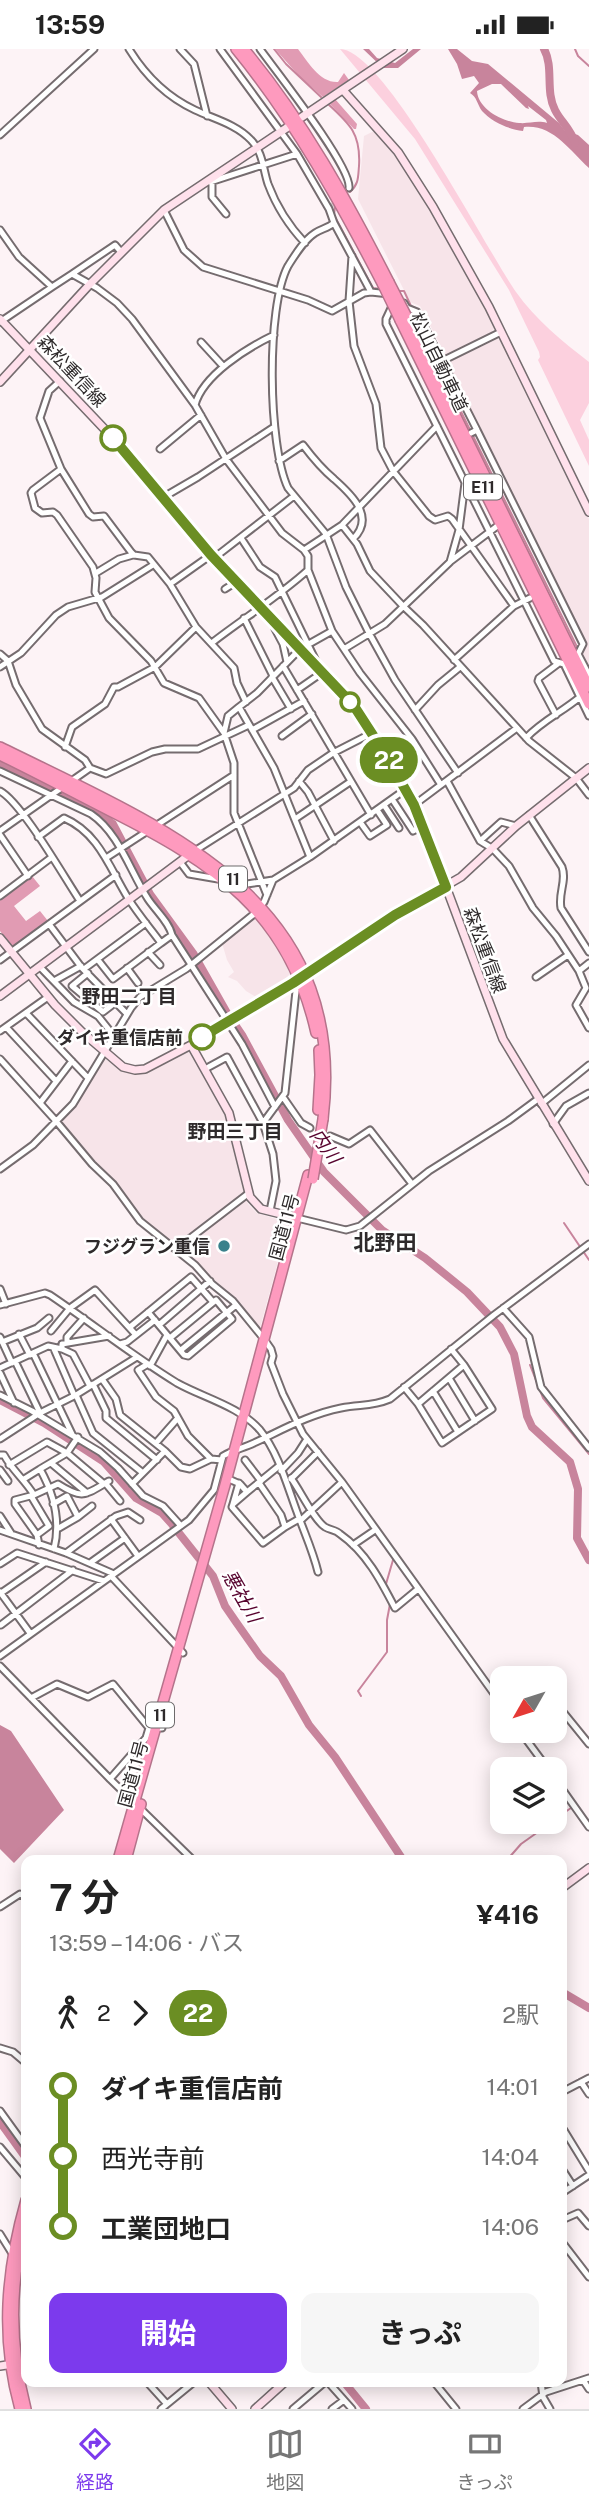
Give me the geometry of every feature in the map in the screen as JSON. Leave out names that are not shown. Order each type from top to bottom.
[{"type":"highway","name":"松山自動車道","points":[[236,49],[272,95],[321,171],[386,283]]},
{"type":"highway","name":"松山自動車道","points":[[244,49],[278,92],[328,169],[404,318],[589,704]]},
{"type":"highway","name":"松山自動車道","points":[[565,656],[589,687]]},
{"type":"highway","name":"国道11号","points":[[0,747],[64,785]]},
{"type":"highway","name":"国道11号","points":[[0,755],[152,827],[246,890],[286,939],[302,977],[318,1045],[320,1119],[310,1177],[181,1650],[156,1728],[127,1855]]},
{"type":"highway","name":"国道11号","points":[[193,852],[259,909]]},
{"type":"highway","name":"国道11号","points":[[204,1567],[235,1482],[236,1450]]},
{"type":"highway","name":"国道11号","points":[[120,1855],[137,1806]]},
{"type":"highway","points":[[20,2409],[6,2332],[7,2291],[12,2253],[21,2219]]},
{"type":"highway","points":[[6,2332],[21,2248]]},
{"type":"highway","points":[[13,2364],[26,2409]]},
{"type":"street","points":[[0,135],[94,49]]},
{"type":"street","points":[[129,49],[160,87],[181,103],[229,124],[249,138],[258,148],[281,214],[304,243]]},
{"type":"street","points":[[180,49],[194,64],[207,116]]},
{"type":"street","points":[[220,49],[285,129],[297,154],[331,208],[334,223],[371,292]]},
{"type":"street","points":[[260,49],[348,178],[349,188]]},
{"type":"street","points":[[305,115],[403,49]]},
{"type":"street","points":[[343,90],[408,165],[501,332],[589,512]]},
{"type":"street","points":[[0,382],[90,284],[164,210],[285,129]]},
{"type":"street","points":[[208,182],[297,154]]},
{"type":"street","points":[[208,182],[212,197],[226,214]]},
{"type":"street","points":[[164,210],[184,250],[203,267],[308,300],[332,311],[371,292],[400,295],[407,308],[417,313],[439,363],[583,643],[578,654],[589,675]]},
{"type":"street","points":[[334,223],[311,235],[304,243],[288,267],[280,292],[274,335],[274,427],[283,479],[326,534],[346,587],[369,633],[415,710],[458,773]]},
{"type":"street","points":[[0,230],[19,257],[52,286]]},
{"type":"street","points":[[1,321],[115,245],[121,252]]},
{"type":"street","points":[[352,256],[349,301],[354,346],[376,404],[381,448],[393,471],[429,516],[435,520],[448,516],[460,530],[514,606]]},
{"type":"street","points":[[72,274],[117,303],[132,319],[195,405],[226,459],[282,533],[304,550],[308,556],[308,570],[332,631],[444,783],[480,841],[493,849],[509,866],[533,908],[579,971],[586,988],[576,1005],[589,1028]]},
{"type":"street","points":[[393,295],[394,303],[386,324],[437,426],[450,444],[465,483],[527,599],[554,661],[565,656]]},
{"type":"street","name":"森松重信線","points":[[1,321],[113,438],[212,557],[261,607],[277,628],[304,647],[314,663],[354,706],[414,805],[492,1016],[503,1039],[589,1181]]},
{"type":"street","points":[[439,363],[501,332]]},
{"type":"street","points":[[195,405],[202,388],[223,366],[251,346],[274,335]]},
{"type":"street","points":[[201,342],[223,366]]},
{"type":"street","points":[[412,375],[419,371]]},
{"type":"street","points":[[60,381],[49,391],[40,418],[61,469],[89,513],[93,517],[104,516],[134,555]]},
{"type":"street","points":[[160,449],[201,415]]},
{"type":"street","points":[[304,550],[342,525],[437,426]]},
{"type":"street","points":[[162,498],[274,427]]},
{"type":"street","points":[[279,461],[303,445],[351,495],[359,507],[363,524],[353,539]]},
{"type":"street","points":[[61,469],[30,493],[33,503],[38,511],[57,515],[96,573],[95,592],[109,618],[155,667],[160,679],[168,687],[199,698],[225,735],[234,763],[234,813],[267,895]]},
{"type":"street","points":[[450,562],[460,530],[465,483]]},
{"type":"street","points":[[170,584],[241,538],[294,496]]},
{"type":"street","points":[[511,516],[518,513]]},
{"type":"street","points":[[342,525],[353,539],[370,571],[402,606],[423,625],[526,738],[576,778],[589,795]]},
{"type":"street","points":[[344,649],[385,624],[450,562],[496,527]]},
{"type":"street","points":[[241,538],[260,567],[275,577],[304,647]]},
{"type":"street","points":[[96,573],[119,559],[134,555],[148,557],[170,584],[196,627],[213,642],[234,668],[237,683],[246,702]]},
{"type":"street","points":[[0,667],[32,642],[68,607],[98,599],[153,565]]},
{"type":"street","points":[[213,642],[282,593],[308,570]]},
{"type":"street","points":[[225,589],[236,582]]},
{"type":"street","points":[[547,589],[554,586]]},
{"type":"street","points":[[454,660],[514,606],[527,599]]},
{"type":"street","points":[[244,618],[291,709]]},
{"type":"street","points":[[65,747],[72,727],[105,704],[114,687],[155,667],[196,627]]},
{"type":"street","points":[[268,635],[277,628],[283,644],[285,664],[297,689],[328,740],[332,753],[371,815]]},
{"type":"street","points":[[225,735],[228,716],[304,647],[332,631]]},
{"type":"street","points":[[0,654],[8,661],[16,685],[42,730],[85,760],[90,768],[106,774],[152,752],[165,749],[198,749],[304,701]]},
{"type":"street","points":[[565,656],[564,664],[589,716]]},
{"type":"street","points":[[556,715],[538,681],[565,656]]},
{"type":"street","points":[[415,710],[438,685],[460,667]]},
{"type":"street","points":[[297,689],[323,672]]},
{"type":"street","points":[[526,738],[537,726],[580,697]]},
{"type":"street","points":[[239,707],[285,793],[310,857]]},
{"type":"street","points":[[282,736],[312,714]]},
{"type":"street","points":[[414,805],[517,728]]},
{"type":"street","points":[[0,996],[193,852],[294,788],[308,770],[332,753],[372,733]]},
{"type":"street","points":[[28,876],[0,833],[90,768]]},
{"type":"street","points":[[0,938],[48,997],[104,1052],[123,1067],[140,1070],[155,1065],[191,1045],[302,977],[395,915],[446,887],[529,815],[589,768]]},
{"type":"street","points":[[0,771],[53,794],[96,817],[111,833],[122,846],[172,935],[196,962],[242,1044],[279,1102],[300,1123],[310,1128]]},
{"type":"street","points":[[106,857],[234,775]]},
{"type":"street","points":[[299,781],[308,792],[334,841]]},
{"type":"street","points":[[295,819],[350,782]]},
{"type":"street","points":[[247,884],[273,880],[334,841],[406,789]]},
{"type":"street","points":[[0,791],[10,798],[23,815],[80,901]]},
{"type":"street","points":[[392,799],[413,831],[423,826]]},
{"type":"street","points":[[384,805],[399,828]]},
{"type":"street","points":[[360,822],[370,836],[387,825],[377,810]]},
{"type":"street","points":[[529,815],[562,867],[565,875],[559,902],[589,952]]},
{"type":"street","points":[[38,837],[64,818],[88,833],[161,943]]},
{"type":"street","points":[[480,841],[501,822],[516,826]]},
{"type":"street","points":[[0,885],[2,894],[52,857]]},
{"type":"street","points":[[180,862],[189,874],[218,879],[220,876]]},
{"type":"street","points":[[0,961],[116,875]]},
{"type":"street","points":[[0,1169],[33,1145],[73,1104],[140,997],[196,962],[259,909],[273,880]]},
{"type":"street","points":[[116,1002],[103,1012],[72,986],[85,970],[146,923]]},
{"type":"street","points":[[48,924],[85,970],[127,1014]]},
{"type":"street","points":[[98,960],[113,979],[172,935]]},
{"type":"street","points":[[148,952],[160,965]]},
{"type":"street","points":[[536,977],[568,955]]},
{"type":"street","points":[[579,971],[589,963]]},
{"type":"street","points":[[40,967],[74,1002],[98,1016],[114,1036]]},
{"type":"street","points":[[127,968],[138,983]]},
{"type":"street","points":[[54,981],[85,970]]},
{"type":"street","points":[[263,1123],[279,1102],[296,991],[302,977]]},
{"type":"street","points":[[48,997],[3,1029],[57,1081]]},
{"type":"street","points":[[26,1013],[88,1078]]},
{"type":"street","points":[[191,1045],[229,1113],[249,1193],[258,1206],[346,1230],[352,1230],[367,1221],[447,1159],[539,1102],[589,1065]]},
{"type":"street","points":[[205,1069],[227,1057],[263,1123],[277,1173],[270,1211]]},
{"type":"street","points":[[0,1059],[92,1164],[113,1184],[140,1221],[224,1292],[266,1342],[274,1356],[271,1363],[279,1383],[307,1439],[342,1482],[490,1688]]},
{"type":"street","points":[[40,1103],[72,1061]]},
{"type":"street","points":[[553,1124],[566,1106],[589,1093]]},
{"type":"street","points":[[330,1136],[349,1144],[370,1130],[412,1184]]},
{"type":"street","points":[[176,1249],[249,1193]]},
{"type":"street","points":[[0,1656],[202,1507],[214,1490],[226,1454],[297,1422],[339,1408],[374,1405],[390,1399],[503,1308],[589,1244]]},
{"type":"street","points":[[130,1327],[191,1277],[213,1302]]},
{"type":"street","points":[[120,1344],[157,1322],[210,1282]]},
{"type":"street","points":[[0,1289],[3,1305],[45,1293],[149,1365],[180,1384],[239,1412],[260,1430],[288,1481],[325,1527],[338,1532],[353,1545],[379,1577],[395,1608],[418,1589]]},
{"type":"street","points":[[51,1331],[69,1308],[95,1290],[136,1335]]},
{"type":"street","points":[[148,1312],[157,1322],[169,1336],[181,1350],[188,1356],[232,1319],[216,1300],[169,1336],[149,1365],[138,1370],[156,1397],[171,1408],[188,1436],[211,1459]]},
{"type":"street","points":[[226,1313],[236,1305]]},
{"type":"street","points":[[503,1308],[529,1337],[541,1387],[589,1448]]},
{"type":"street","points":[[37,1414],[1,1339],[37,1328],[49,1318]]},
{"type":"street","points":[[67,1343],[67,1337],[84,1318]]},
{"type":"street","points":[[19,1334],[75,1437],[67,1453],[24,1479]]},
{"type":"street","points":[[62,1349],[62,1344],[109,1336]]},
{"type":"street","points":[[14,1403],[0,1370],[48,1346],[62,1349],[73,1354],[106,1411],[106,1418],[157,1460]]},
{"type":"street","points":[[54,1349],[93,1433],[143,1473]]},
{"type":"street","points":[[404,1387],[418,1403],[442,1443],[492,1409],[452,1349]]},
{"type":"street","points":[[0,1439],[37,1414],[75,1395],[137,1357]]},
{"type":"street","points":[[418,1403],[464,1365]]},
{"type":"street","points":[[449,1378],[475,1421]]},
{"type":"street","points":[[102,1379],[116,1399],[120,1415],[186,1470],[211,1459],[222,1460]]},
{"type":"street","points":[[433,1391],[458,1431]]},
{"type":"street","points":[[0,1395],[100,1452],[146,1499],[163,1506],[177,1528]]},
{"type":"street","points":[[156,1443],[177,1419]]},
{"type":"street","points":[[233,1504],[280,1469],[298,1453],[307,1439]]},
{"type":"street","points":[[9,1465],[47,1442],[67,1453],[107,1483],[120,1501]]},
{"type":"street","points":[[132,1484],[165,1451]]},
{"type":"street","points":[[288,1481],[318,1452]]},
{"type":"street","points":[[0,1455],[4,1455],[9,1465],[24,1479],[49,1526],[37,1535]]},
{"type":"street","points":[[245,1460],[281,1515],[285,1527]]},
{"type":"street","points":[[51,1463],[88,1493]]},
{"type":"street","points":[[30,1633],[0,1593],[47,1562],[53,1549],[59,1528],[50,1487],[40,1469]]},
{"type":"street","points":[[0,1470],[8,1481]]},
{"type":"street","points":[[288,1481],[318,1572]]},
{"type":"street","points":[[235,1482],[232,1507],[263,1543],[312,1511],[342,1482]]},
{"type":"street","points":[[235,1482],[247,1492]]},
{"type":"street","points":[[39,1545],[37,1535],[15,1504],[15,1500],[58,1485],[74,1495],[88,1493],[107,1483]]},
{"type":"street","points":[[53,1504],[67,1496],[78,1517]]},
{"type":"street","points":[[59,1528],[92,1506]]},
{"type":"street","points":[[66,1553],[111,1520],[128,1512],[140,1520]]},
{"type":"street","points":[[0,1516],[11,1533]]},
{"type":"street","points":[[111,1520],[138,1556]]},
{"type":"street","points":[[0,1529],[66,1553],[113,1575],[181,1650]]},
{"type":"street","points":[[353,1545],[375,1530]]},
{"type":"street","points":[[90,1563],[125,1538]]},
{"type":"street","points":[[0,1564],[17,1553],[104,1581]]},
{"type":"street","points":[[1,1625],[73,1570]]},
{"type":"street","points":[[0,1666],[188,1855]]},
{"type":"street","points":[[31,1698],[57,1684],[88,1697],[113,1684],[156,1728],[110,1779]]},
{"type":"street","points":[[567,1717],[589,1744]]},
{"type":"street","points":[[567,1796],[589,1827]]},
{"type":"street","points":[[567,1884],[589,1868]]},
{"type":"street","points":[[0,1907],[21,1894]]},
{"type":"street","points":[[0,2048],[13,2052],[21,2059]]},
{"type":"street","points":[[567,2089],[589,2078]]},
{"type":"street","points":[[581,2082],[589,2094]]},
{"type":"street","points":[[0,2111],[21,2140]]},
{"type":"street","points":[[567,2136],[589,2173],[567,2190]]},
{"type":"street","points":[[0,2147],[21,2172]]},
{"type":"street","points":[[567,2177],[573,2186]]},
{"type":"street","points":[[567,2218],[578,2213],[589,2226]]},
{"type":"street","points":[[0,2234],[21,2268]]},
{"type":"street","points":[[567,2248],[589,2277]]},
{"type":"street","points":[[567,2385],[586,2379],[589,2389]]},
{"type":"street","points":[[152,2387],[166,2403]]},
{"type":"street","points":[[161,2409],[187,2387]]},
{"type":"street","points":[[213,2387],[232,2409]]},
{"type":"street","points":[[260,2408],[280,2387]]},
{"type":"street","points":[[293,2409],[321,2387]]},
{"type":"street","points":[[332,2387],[352,2409]]},
{"type":"street","points":[[438,2387],[456,2409]]},
{"type":"street","points":[[541,2387],[550,2409]]},
{"type":"street","points":[[523,2409],[542,2394],[563,2387]]},
{"type":"street","points":[[332,2409],[344,2400]]},
{"type":"shaded area","points":[[275,49],[298,49],[315,71],[326,79],[338,82],[344,73],[349,80],[323,97],[300,77]]},
{"type":"shaded area","points":[[340,49],[359,58],[382,81],[407,115],[516,292],[550,330],[589,362],[589,403],[580,420],[589,440],[589,466],[538,360],[539,352],[509,290],[415,139]]},
{"type":"shaded area","points":[[363,49],[369,49],[377,58],[395,63],[413,49],[421,49],[398,68],[383,68]]},
{"type":"shaded area","points":[[448,49],[457,49],[472,61],[488,64],[559,123],[569,136],[569,132],[578,135],[589,145],[589,168],[552,134],[534,127],[517,130],[501,124],[482,111],[470,93],[479,83],[474,76],[462,79]],"holes":[[[492,84],[501,84],[526,108],[529,109],[528,106],[547,123],[513,122],[487,109],[478,98],[477,91]]]},
{"type":"shaded area","points":[[335,99],[357,124],[356,129],[328,102]]},
{"type":"shaded area","points":[[376,130],[407,168],[496,327],[492,333],[446,356],[420,306],[410,302],[358,199],[364,136]]},
{"type":"shaded area","points":[[497,339],[500,340],[589,519],[589,669],[582,655],[586,643],[447,363]]},
{"type":"shaded area","points":[[32,876],[40,886],[14,906],[26,921],[40,911],[48,921],[12,947],[0,931],[0,900]]},
{"type":"shaded area","points":[[256,916],[283,956],[290,974],[280,984],[256,997],[228,977],[234,972],[222,943]]},
{"type":"shaded area","points":[[189,1050],[229,1122],[248,1204],[257,1213],[288,1225],[260,1328],[257,1328],[227,1290],[213,1282],[180,1248],[147,1223],[61,1119],[77,1103],[103,1058],[127,1072],[143,1074]]},
{"type":"shaded area","points":[[0,1725],[11,1731],[64,1810],[14,1863],[0,1849]]},
{"type":"shaded area","points":[[0,2115],[21,2145],[21,2158],[0,2126]]},
{"type":"shaded area","points":[[344,2387],[351,2387],[370,2409],[363,2409]]},
{"type":"waterway","points":[[274,49],[321,97]]},
{"type":"waterway","points":[[544,49],[549,63],[552,103],[575,143]]},
{"type":"waterway","points":[[575,49],[578,56],[589,66]]},
{"type":"waterway","points":[[328,104],[348,124],[356,138],[359,155],[358,177],[350,192]]},
{"type":"waterway","points":[[335,207],[334,215],[373,288],[382,289]]},
{"type":"waterway","points":[[398,291],[404,291],[411,306],[419,310],[441,352]]},
{"type":"waterway","points":[[441,365],[441,371],[578,649]]},
{"type":"waterway","name":"内川","points":[[0,764],[66,795],[113,824],[150,894],[193,953],[288,1120],[324,1172],[382,1230],[425,1258],[467,1292],[500,1327],[514,1354],[527,1416],[532,1427],[570,1462],[578,1489],[577,1538],[589,1560]]},
{"type":"waterway","points":[[564,1223],[589,1260]]},
{"type":"waterway","points":[[530,1365],[543,1398],[589,1454]]},
{"type":"waterway","name":"悪社川","points":[[0,1400],[44,1423],[104,1462],[136,1498],[162,1513],[171,1523],[213,1576],[225,1606],[260,1656],[281,1676],[309,1725],[335,1757],[400,1855]]},
{"type":"waterway","points":[[386,1584],[393,1560]]},
{"type":"waterway","points":[[361,1696],[358,1691],[387,1652],[390,1604]]},
{"type":"waterway","points":[[567,1811],[571,1808]]},
{"type":"waterway","points":[[511,1855],[535,1834]]},
{"type":"waterway","name":"悪社川","points":[[567,1995],[589,2008]]},
{"type":"waterway","points":[[0,2122],[21,2151]]},
{"type":"waterway","points":[[348,2387],[366,2409]]},
{"type":"tunnel","points":[[332,206],[349,188]]},
{"type":"bus line","name":"22","points":[[113,438],[192,534],[354,706],[414,805],[446,887],[395,915],[293,983],[202,1037]]},
{"type":"place","name":"ダイキ重信店前","points":[[202,1037]]},
{"type":"place","name":"フジグラン重信","points":[[224,1246]]},
{"type":"district","name":"野田二丁目","points":[[129,996]]},
{"type":"district","name":"野田三丁目","points":[[235,1131]]},
{"type":"district","name":"北野田","points":[[385,1242]]}]
